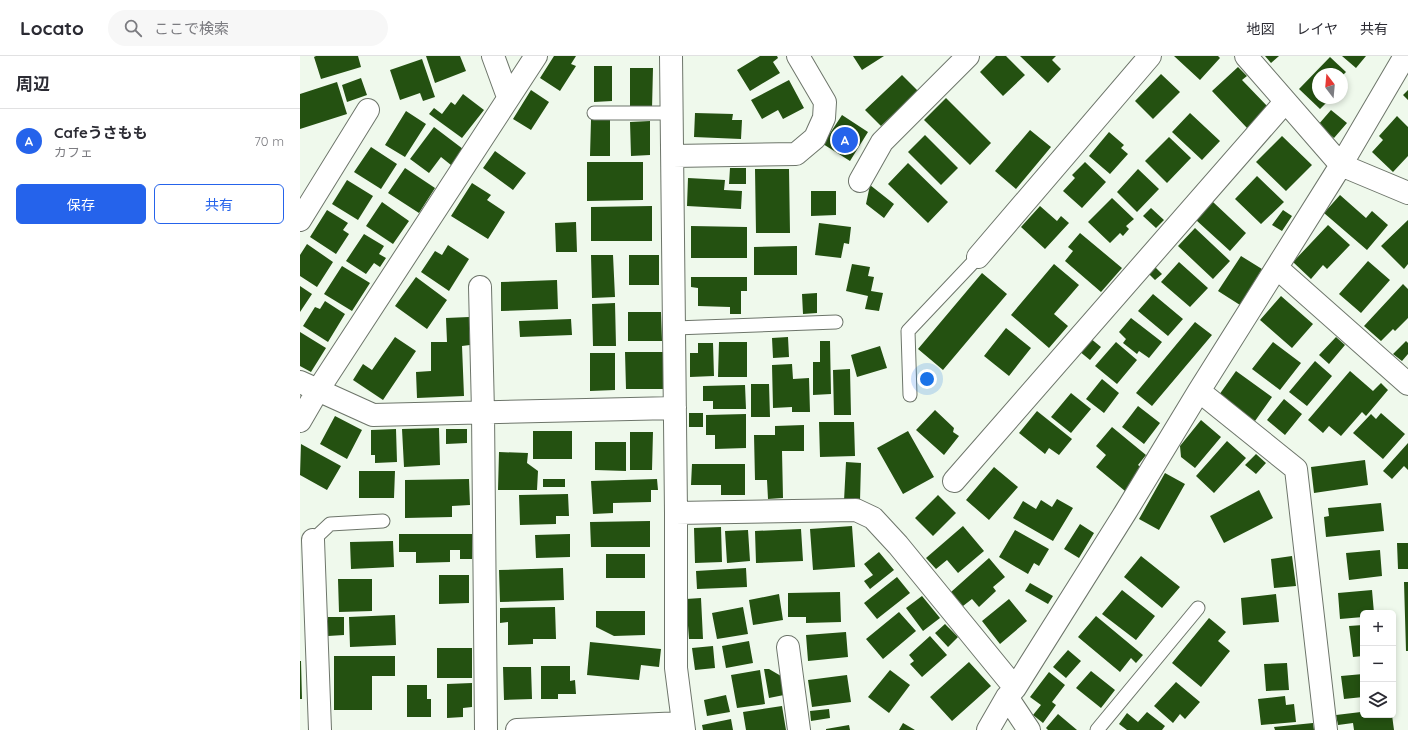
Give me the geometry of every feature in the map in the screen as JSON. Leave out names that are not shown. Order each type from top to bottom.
[{"type":"street","points":[[493,56],[508,97]]},
{"type":"street","points":[[300,421],[309,386],[536,56]]},
{"type":"street","points":[[517,730],[684,727],[676,668],[675,328],[672,56]]},
{"type":"street","points":[[673,156],[796,154],[815,138],[824,118],[825,102],[798,56]]},
{"type":"street","points":[[860,180],[882,142],[968,56]]},
{"type":"street","points":[[978,257],[1150,56]]},
{"type":"street","points":[[1246,56],[1341,165],[1408,193]]},
{"type":"street","points":[[988,730],[1125,514],[1199,392],[1341,165],[1405,56]]},
{"type":"street","points":[[954,480],[1285,102]]},
{"type":"street","points":[[300,220],[368,110]]},
{"type":"street","points":[[1277,268],[1408,384]]},
{"type":"street","points":[[480,287],[483,412],[486,730]]},
{"type":"street","points":[[309,386],[373,415],[675,408]]},
{"type":"street","points":[[1199,392],[1296,469],[1326,730]]},
{"type":"street","points":[[676,513],[856,510],[873,518],[898,545],[1011,692],[1029,730]]},
{"type":"street","points":[[313,540],[320,730]]},
{"type":"street","points":[[788,647],[799,730]]},
{"type":"lane","points":[[594,114],[672,113]]},
{"type":"lane","points":[[910,395],[908,331],[978,257]]},
{"type":"lane","points":[[675,328],[836,322]]},
{"type":"lane","points":[[313,540],[330,524],[383,520]]},
{"type":"lane","points":[[1097,730],[1198,608]]},
{"type":"building","points":[[358,56],[361,67],[321,79],[314,57]]},
{"type":"building","points":[[426,56],[460,56],[466,71],[435,83]]},
{"type":"building","points":[[554,56],[576,56],[571,64],[576,66],[560,91],[540,78]]},
{"type":"building","points":[[760,56],[777,56],[778,58],[773,62],[780,73],[750,91],[737,70]]},
{"type":"building","points":[[853,56],[884,56],[862,70]]},
{"type":"building","points":[[996,56],[1006,56],[1025,75],[1003,96],[980,72]]},
{"type":"building","points":[[1020,56],[1056,56],[1052,60],[1061,69],[1048,83]]},
{"type":"building","points":[[1174,56],[1218,56],[1220,58],[1200,80]]},
{"type":"building","points":[[1265,56],[1279,56],[1271,63]]},
{"type":"building","points":[[1342,56],[1366,56],[1356,68]]},
{"type":"building","points":[[1330,57],[1342,68],[1319,68]]},
{"type":"building","points":[[422,59],[435,97],[423,101],[420,93],[400,100],[390,70]]},
{"type":"building","points":[[594,66],[612,66],[612,101],[594,102]]},
{"type":"building","points":[[1238,67],[1247,76],[1242,80],[1269,108],[1247,128],[1212,91]]},
{"type":"building","points":[[630,68],[653,68],[652,109],[630,109]]},
{"type":"building","points":[[1161,74],[1180,92],[1153,119],[1135,101]]},
{"type":"building","points":[[902,75],[918,91],[881,126],[865,110]]},
{"type":"building","points":[[1312,76],[1312,101],[1299,89]]},
{"type":"building","points":[[361,78],[367,95],[347,102],[342,85]]},
{"type":"building","points":[[789,80],[804,108],[783,119],[778,110],[762,119],[751,100]]},
{"type":"building","points":[[337,82],[347,114],[300,129],[300,94]]},
{"type":"building","points":[[531,90],[549,102],[531,130],[513,119]]},
{"type":"building","points":[[1408,90],[1408,100],[1403,95]]},
{"type":"building","points":[[463,94],[484,110],[462,138],[429,114],[434,108],[442,114],[451,102],[455,105]]},
{"type":"building","points":[[946,98],[991,143],[970,165],[924,120]]},
{"type":"building","points":[[1315,104],[1325,104],[1320,109]]},
{"type":"building","points":[[1331,110],[1347,123],[1334,138],[1318,125]]},
{"type":"building","points":[[406,111],[426,124],[405,157],[385,145]]},
{"type":"building","points":[[695,113],[733,114],[732,120],[742,120],[741,139],[694,137]]},
{"type":"building","points":[[1190,113],[1220,141],[1202,160],[1172,132]]},
{"type":"building","points":[[842,115],[868,132],[850,161],[823,144]]},
{"type":"building","points":[[1397,116],[1408,127],[1408,156],[1393,172],[1372,152],[1383,140],[1379,136]]},
{"type":"building","points":[[591,120],[610,120],[610,156],[590,156]]},
{"type":"building","points":[[650,121],[650,155],[631,156],[630,122]]},
{"type":"building","points":[[434,127],[463,149],[451,165],[441,157],[429,173],[410,159]]},
{"type":"building","points":[[1030,130],[1051,147],[1016,189],[995,171]]},
{"type":"building","points":[[1109,132],[1124,145],[1121,148],[1128,154],[1110,174],[1089,156]]},
{"type":"building","points":[[925,135],[958,168],[941,185],[908,152]]},
{"type":"building","points":[[1282,136],[1312,165],[1286,191],[1256,162]]},
{"type":"building","points":[[1169,137],[1191,158],[1167,183],[1145,161]]},
{"type":"building","points":[[371,147],[397,164],[381,189],[354,172]]},
{"type":"building","points":[[495,151],[526,173],[513,190],[483,168]]},
{"type":"building","points":[[587,162],[643,162],[643,200],[587,201]]},
{"type":"building","points":[[1085,162],[1106,182],[1082,208],[1063,191],[1075,178],[1072,175]]},
{"type":"building","points":[[908,163],[948,202],[928,223],[888,184]]},
{"type":"building","points":[[405,168],[435,188],[419,213],[388,193]]},
{"type":"building","points":[[730,168],[746,168],[746,184],[729,184]]},
{"type":"building","points":[[755,169],[789,169],[790,233],[756,233]]},
{"type":"building","points":[[1138,169],[1159,189],[1137,212],[1117,192]]},
{"type":"building","points":[[1257,176],[1284,202],[1261,224],[1235,199]]},
{"type":"building","points":[[688,178],[725,180],[724,190],[742,191],[741,209],[687,206]]},
{"type":"building","points":[[347,180],[373,196],[358,220],[332,204]]},
{"type":"building","points":[[472,183],[491,195],[487,200],[505,212],[488,239],[451,216]]},
{"type":"building","points":[[870,185],[894,204],[884,218],[866,204]]},
{"type":"building","points":[[811,191],[836,191],[836,215],[811,216]]},
{"type":"building","points":[[1340,195],[1366,218],[1372,211],[1388,225],[1367,250],[1324,213]]},
{"type":"building","points":[[1112,198],[1134,219],[1126,226],[1129,229],[1123,236],[1120,233],[1110,243],[1088,222]]},
{"type":"building","points":[[382,202],[409,221],[393,244],[366,226]]},
{"type":"building","points":[[1213,202],[1246,233],[1230,251],[1196,220]]},
{"type":"building","points":[[652,206],[652,241],[591,241],[591,207]]},
{"type":"building","points":[[1040,206],[1057,221],[1061,216],[1069,223],[1045,249],[1021,227]]},
{"type":"building","points":[[1151,208],[1164,220],[1156,228],[1143,216]]},
{"type":"building","points":[[327,210],[348,223],[343,230],[349,234],[336,254],[310,237]]},
{"type":"building","points":[[1283,210],[1292,216],[1282,231],[1272,225]]},
{"type":"building","points":[[1408,220],[1408,264],[1404,269],[1381,246]]},
{"type":"building","points":[[576,222],[577,252],[556,252],[555,223]]},
{"type":"building","points":[[819,223],[851,227],[849,244],[844,243],[841,258],[815,255]]},
{"type":"building","points":[[1328,225],[1350,245],[1327,269],[1323,265],[1311,279],[1293,262]]},
{"type":"building","points":[[691,226],[747,227],[747,258],[691,258]]},
{"type":"building","points":[[1195,228],[1230,261],[1213,279],[1178,246]]},
{"type":"building","points":[[1080,233],[1122,268],[1101,292],[1065,261],[1073,251],[1068,247]]},
{"type":"building","points":[[364,234],[384,246],[379,254],[386,258],[380,267],[374,263],[366,274],[346,261]]},
{"type":"building","points":[[307,244],[333,262],[317,287],[300,276],[300,255]]},
{"type":"building","points":[[448,245],[469,259],[449,291],[421,272],[435,251],[442,255]]},
{"type":"building","points":[[797,246],[797,275],[754,275],[754,247]]},
{"type":"building","points":[[591,255],[613,255],[615,297],[592,298]]},
{"type":"building","points":[[629,255],[659,255],[659,285],[629,285]]},
{"type":"building","points":[[1241,256],[1262,269],[1240,305],[1218,291]]},
{"type":"building","points":[[1368,261],[1390,280],[1361,313],[1339,294]]},
{"type":"building","points":[[1179,262],[1208,288],[1190,307],[1161,282]]},
{"type":"building","points":[[852,264],[870,267],[868,276],[874,277],[871,291],[883,293],[879,311],[865,309],[868,296],[846,291]]},
{"type":"building","points":[[1054,264],[1079,285],[1054,314],[1068,326],[1049,348],[1011,315]]},
{"type":"building","points":[[342,266],[370,283],[352,311],[324,294]]},
{"type":"building","points":[[1154,266],[1162,274],[1155,280],[1148,273]]},
{"type":"building","points":[[982,273],[1007,294],[943,370],[918,349]]},
{"type":"building","points":[[416,277],[447,300],[427,329],[395,306]]},
{"type":"building","points":[[691,277],[747,277],[747,291],[741,291],[741,314],[730,314],[730,307],[698,306],[698,288],[691,287]]},
{"type":"building","points":[[557,280],[558,309],[501,311],[501,282]]},
{"type":"building","points":[[1403,284],[1408,289],[1408,318],[1395,331],[1393,329],[1381,341],[1364,326]]},
{"type":"building","points":[[300,286],[312,294],[300,312]]},
{"type":"building","points":[[817,293],[817,313],[803,314],[802,294]]},
{"type":"building","points":[[1153,294],[1183,319],[1168,336],[1138,311]]},
{"type":"building","points":[[1281,296],[1313,324],[1292,348],[1260,320]]},
{"type":"building","points":[[325,301],[345,314],[328,342],[303,326],[315,307],[320,309]]},
{"type":"building","points":[[615,303],[616,346],[593,346],[592,304]]},
{"type":"building","points":[[628,312],[661,312],[662,341],[628,341]]},
{"type":"building","points":[[469,317],[470,345],[462,346],[464,396],[417,398],[416,372],[431,371],[431,342],[447,342],[446,318]]},
{"type":"building","points":[[1131,318],[1162,342],[1149,358],[1139,351],[1137,354],[1123,343],[1126,339],[1119,332]]},
{"type":"building","points":[[571,319],[572,335],[520,337],[519,321]]},
{"type":"building","points":[[1195,322],[1212,335],[1152,406],[1136,393]]},
{"type":"building","points":[[1006,328],[1031,348],[1009,376],[984,356]]},
{"type":"building","points":[[300,332],[326,348],[311,372],[300,366]]},
{"type":"building","points":[[395,337],[416,351],[383,400],[353,380],[363,364],[372,370]]},
{"type":"building","points":[[788,337],[789,357],[773,358],[772,338]]},
{"type":"building","points":[[1336,337],[1345,345],[1329,364],[1319,355]]},
{"type":"building","points":[[1090,338],[1101,347],[1090,360],[1079,351]]},
{"type":"building","points":[[820,341],[830,341],[831,394],[813,395],[813,362],[820,362]]},
{"type":"building","points":[[1406,341],[1408,343],[1408,354],[1402,361],[1393,354]]},
{"type":"building","points":[[719,342],[747,342],[747,377],[718,377]]},
{"type":"building","points":[[1116,342],[1137,360],[1117,384],[1095,366]]},
{"type":"building","points":[[1273,342],[1301,363],[1280,390],[1252,369]]},
{"type":"building","points":[[698,343],[713,343],[714,376],[690,377],[690,353],[698,353]]},
{"type":"building","points":[[880,346],[887,368],[857,377],[851,355]]},
{"type":"building","points":[[625,352],[663,352],[664,389],[626,389]]},
{"type":"building","points":[[590,353],[615,353],[615,390],[590,391]]},
{"type":"building","points":[[1315,361],[1332,376],[1307,406],[1289,392]]},
{"type":"building","points":[[792,364],[793,379],[809,378],[810,412],[792,412],[792,407],[773,408],[772,365]]},
{"type":"building","points":[[850,369],[851,415],[834,415],[833,370]]},
{"type":"building","points":[[1236,371],[1272,397],[1255,421],[1219,395]]},
{"type":"building","points":[[1350,371],[1373,391],[1381,383],[1388,390],[1366,416],[1362,412],[1341,436],[1329,426],[1323,433],[1308,420]]},
{"type":"building","points":[[1102,379],[1119,393],[1104,413],[1086,399]]},
{"type":"building","points":[[751,384],[769,384],[770,417],[751,417]]},
{"type":"building","points":[[745,385],[746,409],[713,409],[713,401],[703,401],[703,386]]},
{"type":"building","points":[[1071,393],[1091,409],[1071,433],[1051,417]]},
{"type":"building","points":[[1284,399],[1302,414],[1285,435],[1267,420]]},
{"type":"building","points":[[1138,406],[1160,423],[1144,444],[1122,427]]},
{"type":"building","points":[[935,410],[954,428],[953,432],[959,436],[944,455],[916,430]]},
{"type":"building","points":[[1037,411],[1072,439],[1059,455],[1049,448],[1045,454],[1019,433]]},
{"type":"building","points":[[689,413],[703,413],[703,427],[689,427]]},
{"type":"building","points":[[1381,413],[1405,434],[1383,459],[1353,433],[1371,414],[1376,419]]},
{"type":"building","points":[[746,414],[746,448],[715,449],[715,435],[706,435],[706,415]]},
{"type":"building","points":[[335,416],[362,430],[347,459],[320,444]]},
{"type":"building","points":[[1201,420],[1221,437],[1195,468],[1181,457],[1180,446]]},
{"type":"building","points":[[819,422],[854,422],[855,456],[820,457]]},
{"type":"building","points":[[804,425],[804,451],[782,451],[783,498],[768,499],[767,480],[755,480],[754,435],[775,435],[775,426]]},
{"type":"building","points":[[1112,427],[1146,455],[1138,465],[1143,469],[1125,491],[1096,467],[1106,455],[1096,446]]},
{"type":"building","points":[[439,428],[440,465],[404,467],[402,429]]},
{"type":"building","points":[[396,429],[397,462],[375,463],[375,455],[371,455],[371,430]]},
{"type":"building","points":[[446,429],[467,429],[467,443],[446,444]]},
{"type":"building","points":[[533,431],[572,431],[572,459],[533,459]]},
{"type":"building","points":[[908,431],[934,477],[903,494],[877,448]]},
{"type":"building","points":[[630,432],[653,432],[652,470],[630,470]]},
{"type":"building","points":[[1227,441],[1246,458],[1214,493],[1196,476]]},
{"type":"building","points":[[595,442],[626,442],[626,471],[595,470]]},
{"type":"building","points":[[1408,443],[1408,470],[1404,466],[1392,479],[1383,471]]},
{"type":"building","points":[[301,444],[341,466],[327,490],[300,475]]},
{"type":"building","points":[[499,452],[528,453],[527,463],[538,471],[537,490],[498,490]]},
{"type":"building","points":[[1256,454],[1266,463],[1256,474],[1245,465]]},
{"type":"building","points":[[1365,460],[1368,485],[1314,493],[1311,467]]},
{"type":"building","points":[[846,462],[861,463],[860,501],[844,501]]},
{"type":"building","points":[[692,464],[745,464],[745,495],[721,495],[721,485],[691,485]]},
{"type":"building","points":[[994,467],[1018,487],[989,520],[966,500]]},
{"type":"building","points":[[359,471],[395,471],[394,498],[359,498]]},
{"type":"building","points":[[1165,473],[1185,484],[1159,530],[1139,519]]},
{"type":"building","points":[[469,479],[470,505],[452,506],[452,517],[405,518],[405,480]]},
{"type":"building","points":[[543,479],[565,479],[565,487],[543,487]]},
{"type":"building","points":[[657,479],[658,490],[651,490],[651,502],[613,503],[613,513],[593,514],[591,481]]},
{"type":"building","points":[[1259,490],[1273,518],[1224,543],[1210,516]]},
{"type":"building","points":[[568,494],[569,516],[556,516],[556,524],[520,525],[519,495]]},
{"type":"building","points":[[938,495],[956,513],[933,536],[915,518]]},
{"type":"building","points":[[1057,499],[1073,508],[1053,541],[1013,518],[1023,501],[1036,509],[1041,500],[1052,507]]},
{"type":"building","points":[[1381,503],[1384,531],[1326,537],[1324,517],[1329,516],[1328,508]]},
{"type":"building","points":[[650,521],[650,547],[591,547],[590,522]]},
{"type":"building","points":[[1080,524],[1094,533],[1079,558],[1064,549]]},
{"type":"building","points":[[852,526],[855,567],[813,570],[810,529]]},
{"type":"building","points":[[963,526],[984,551],[958,573],[947,560],[936,569],[926,558]]},
{"type":"building","points":[[721,527],[722,562],[695,563],[694,528]]},
{"type":"building","points":[[801,529],[803,561],[756,563],[755,531]]},
{"type":"building","points":[[748,530],[750,561],[727,563],[725,531]]},
{"type":"building","points":[[1015,530],[1049,549],[1039,566],[1034,563],[1028,574],[999,557]]},
{"type":"building","points":[[399,534],[472,534],[472,559],[460,559],[460,550],[450,550],[450,562],[416,563],[416,552],[399,552]]},
{"type":"building","points":[[570,534],[570,557],[536,558],[535,535]]},
{"type":"building","points":[[393,541],[394,567],[351,569],[350,542]]},
{"type":"building","points":[[1397,543],[1408,543],[1408,569],[1398,569]]},
{"type":"building","points":[[1380,550],[1382,576],[1349,580],[1346,553]]},
{"type":"building","points":[[879,552],[894,570],[870,589],[864,581],[873,575],[864,564]]},
{"type":"building","points":[[606,554],[645,554],[645,578],[606,578]]},
{"type":"building","points":[[1141,556],[1180,587],[1162,608],[1124,577]]},
{"type":"building","points":[[1292,556],[1296,586],[1274,588],[1271,559]]},
{"type":"building","points":[[989,558],[1005,577],[993,587],[996,591],[979,607],[972,599],[963,606],[951,592]]},
{"type":"building","points":[[563,568],[564,600],[500,602],[499,570]]},
{"type":"building","points":[[746,568],[747,587],[697,589],[696,571]]},
{"type":"building","points":[[439,575],[469,575],[469,603],[439,604]]},
{"type":"building","points":[[897,577],[910,593],[877,619],[864,603]]},
{"type":"building","points":[[338,579],[372,579],[372,611],[339,612]]},
{"type":"building","points":[[1404,582],[1408,582],[1408,651],[1406,651]]},
{"type":"building","points":[[1030,583],[1053,596],[1048,604],[1025,591]]},
{"type":"building","points":[[1122,590],[1155,616],[1136,640],[1102,614]]},
{"type":"building","points":[[1372,590],[1374,610],[1360,610],[1360,617],[1340,619],[1338,593]]},
{"type":"building","points":[[840,592],[841,622],[806,623],[806,617],[788,617],[788,593]]},
{"type":"building","points":[[779,594],[783,620],[753,625],[749,600]]},
{"type":"building","points":[[1276,594],[1279,622],[1243,625],[1241,598]]},
{"type":"building","points":[[922,596],[940,618],[923,631],[906,608]]},
{"type":"building","points":[[701,598],[703,639],[689,639],[686,599]]},
{"type":"building","points":[[1009,599],[1027,621],[1000,644],[982,621]]},
{"type":"building","points":[[555,607],[556,639],[533,639],[533,644],[508,645],[508,622],[500,623],[500,608]]},
{"type":"building","points":[[743,607],[748,634],[717,639],[712,613]]},
{"type":"building","points":[[596,611],[645,611],[645,635],[614,636],[596,627]]},
{"type":"building","points":[[899,612],[916,631],[883,659],[866,639]]},
{"type":"building","points":[[395,615],[396,645],[350,647],[349,617]]},
{"type":"building","points":[[1096,616],[1143,655],[1136,663],[1131,658],[1120,672],[1078,637]]},
{"type":"building","points":[[328,617],[344,617],[344,635],[328,636]]},
{"type":"building","points":[[1209,618],[1226,632],[1218,641],[1230,651],[1201,687],[1172,663]]},
{"type":"building","points":[[945,624],[958,637],[948,647],[935,633]]},
{"type":"building","points":[[1360,625],[1360,656],[1353,657],[1349,626]]},
{"type":"building","points":[[846,632],[848,657],[808,661],[806,635]]},
{"type":"building","points":[[930,636],[947,655],[922,677],[910,664],[914,661],[909,655]]},
{"type":"building","points":[[749,641],[753,663],[726,668],[722,646]]},
{"type":"building","points":[[590,642],[661,649],[659,667],[641,665],[639,680],[587,675]]},
{"type":"building","points":[[713,646],[715,668],[695,670],[692,648]]},
{"type":"building","points":[[437,648],[472,648],[472,678],[437,678]]},
{"type":"building","points":[[1068,650],[1081,661],[1066,678],[1053,667]]},
{"type":"building","points":[[334,656],[395,656],[395,676],[372,676],[372,710],[334,710]]},
{"type":"building","points":[[301,661],[302,699],[300,699]]},
{"type":"building","points":[[969,662],[991,686],[952,721],[930,697]]},
{"type":"building","points":[[1287,663],[1289,690],[1266,691],[1264,664]]},
{"type":"building","points":[[541,666],[570,666],[570,681],[575,680],[576,694],[558,694],[558,699],[541,699]]},
{"type":"building","points":[[503,667],[531,667],[532,699],[504,700]]},
{"type":"building","points":[[764,669],[769,669],[781,676],[784,695],[769,698]]},
{"type":"building","points":[[760,670],[765,704],[737,708],[731,675]]},
{"type":"building","points":[[890,670],[910,685],[889,713],[868,697]]},
{"type":"building","points":[[1091,671],[1115,690],[1101,708],[1076,688]]},
{"type":"building","points":[[1049,672],[1065,685],[1052,702],[1056,705],[1043,723],[1033,715],[1041,705],[1030,697]]},
{"type":"building","points":[[1360,674],[1360,697],[1344,699],[1341,676]]},
{"type":"building","points":[[847,675],[851,702],[812,707],[808,680]]},
{"type":"building","points":[[1176,682],[1200,702],[1185,719],[1180,714],[1173,723],[1154,706]]},
{"type":"building","points":[[472,683],[472,707],[463,708],[463,717],[447,718],[447,684]]},
{"type":"building","points":[[407,685],[427,685],[427,699],[431,699],[431,717],[407,717]]},
{"type":"building","points":[[726,695],[730,712],[707,716],[704,700]]},
{"type":"building","points":[[1285,696],[1286,705],[1294,704],[1296,722],[1261,725],[1258,699]]},
{"type":"building","points":[[782,706],[786,730],[746,730],[743,712]]},
{"type":"building","points":[[829,709],[830,718],[811,721],[810,711]]},
{"type":"building","points":[[1147,712],[1165,726],[1162,730],[1127,730],[1119,724],[1127,713],[1138,722]]},
{"type":"building","points":[[1360,712],[1360,718],[1392,718],[1394,730],[1354,730],[1353,723],[1338,725],[1336,715]]},
{"type":"building","points":[[1058,714],[1077,730],[1048,730],[1046,728]]},
{"type":"building","points":[[731,719],[733,730],[703,730],[702,725]]},
{"type":"building","points":[[903,723],[915,730],[899,730]]},
{"type":"building","points":[[1313,723],[1314,730],[1275,730],[1274,727]]},
{"type":"building","points":[[849,725],[850,730],[826,730],[826,729]]},
{"type":"place","name":"Cafeうさもも","points":[[845,140]]}]
